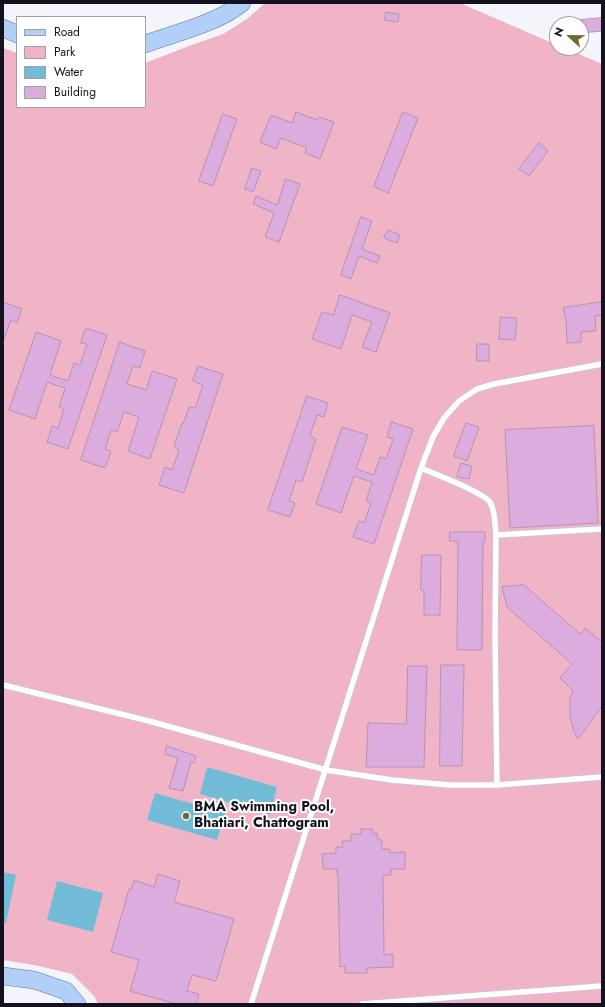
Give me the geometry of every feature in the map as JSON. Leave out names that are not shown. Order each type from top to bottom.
[{"type":"main road","points":[[146,44],[200,25],[233,10],[242,3]]},
{"type":"main road","points":[[3,28],[16,34]]},
{"type":"main road","points":[[3,976],[34,980],[66,991],[77,1004]]},
{"type":"lane","points":[[251,1004],[421,468],[433,438],[444,418],[459,400],[477,389],[494,384],[602,364]]},
{"type":"lane","points":[[421,468],[473,491],[488,499],[492,504],[496,535],[495,636],[497,784]]},
{"type":"lane","points":[[496,535],[602,529]]},
{"type":"lane","points":[[3,686],[149,721],[326,770],[392,780],[450,784],[497,784],[602,778]]},
{"type":"lane","points":[[362,1004],[602,986]]},
{"type":"green space","points":[[265,3],[460,3],[549,42],[549,56],[584,56],[602,64],[602,1004],[98,1004],[94,996],[72,974],[39,966],[3,960],[3,48],[16,53],[16,108],[146,108],[146,63],[223,34],[247,19]]},
{"type":"water","points":[[207,767],[277,787],[270,815],[200,794]]},
{"type":"water","name":"BMA Swimming Pool, Bhatiari, Chattogram","points":[[155,793],[225,813],[217,840],[147,820]]},
{"type":"water","points":[[3,872],[16,875],[6,923],[3,922]]},
{"type":"water","points":[[57,881],[103,893],[93,932],[47,920]]},
{"type":"building","points":[[386,12],[399,14],[398,22],[385,20]]},
{"type":"building","points":[[602,18],[602,31],[589,32],[589,19]]},
{"type":"building","points":[[296,112],[317,120],[319,117],[334,122],[320,159],[305,153],[307,148],[281,138],[276,149],[260,142],[271,115],[292,123]]},
{"type":"building","points":[[403,112],[418,118],[388,193],[374,187]]},
{"type":"building","points":[[223,114],[237,119],[213,186],[199,181]]},
{"type":"building","points":[[539,143],[548,151],[529,176],[519,169]]},
{"type":"building","points":[[252,168],[261,171],[253,192],[245,189]]},
{"type":"building","points":[[286,179],[300,184],[279,242],[265,237],[274,213],[253,204],[256,196],[277,205]]},
{"type":"building","points":[[361,217],[372,221],[362,249],[380,256],[377,263],[359,256],[351,279],[341,275]]},
{"type":"building","points":[[388,230],[400,235],[397,243],[384,238]]},
{"type":"building","points":[[340,295],[390,313],[376,352],[362,347],[372,322],[352,315],[341,349],[312,339],[322,312],[333,315]]},
{"type":"building","points":[[3,302],[22,309],[17,323],[11,320],[4,339],[3,339]]},
{"type":"building","points":[[602,302],[602,315],[595,316],[596,331],[581,332],[581,342],[567,343],[566,320],[563,308]]},
{"type":"building","points":[[501,317],[517,318],[515,340],[499,339]]},
{"type":"building","points":[[86,328],[107,335],[68,449],[47,442],[52,426],[58,428],[64,409],[59,407],[65,388],[47,382],[35,419],[9,410],[36,332],[61,341],[50,375],[68,381],[74,363],[80,365],[87,344],[81,343]]},
{"type":"building","points":[[120,342],[145,351],[140,368],[133,366],[127,384],[146,390],[152,371],[177,379],[150,459],[128,451],[139,417],[124,412],[117,432],[111,430],[105,449],[111,451],[105,468],[81,460]]},
{"type":"building","points":[[477,344],[489,344],[489,361],[477,361]]},
{"type":"building","points":[[198,366],[223,374],[184,493],[159,485],[165,467],[172,470],[179,450],[174,446],[182,423],[183,424],[189,407],[195,408],[203,385],[193,381]]},
{"type":"building","points":[[307,396],[328,403],[324,417],[317,415],[310,436],[316,439],[302,482],[296,480],[289,501],[295,503],[290,517],[268,510]]},
{"type":"building","points":[[392,422],[413,429],[374,544],[353,537],[359,521],[364,523],[371,503],[366,501],[372,482],[354,476],[341,513],[316,504],[342,427],[368,435],[356,469],[374,475],[380,457],[386,459],[393,439],[387,437]]},
{"type":"building","points":[[466,423],[479,427],[467,461],[454,456]]},
{"type":"building","points":[[594,426],[598,523],[510,528],[505,430]]},
{"type":"building","points":[[461,463],[472,466],[469,479],[457,477]]},
{"type":"building","points":[[450,532],[485,532],[485,542],[483,542],[482,650],[457,650],[458,541],[450,541]]},
{"type":"building","points":[[422,555],[441,555],[440,615],[424,615],[424,590],[421,590]]},
{"type":"building","points":[[524,585],[580,634],[585,628],[602,642],[602,706],[578,739],[574,732],[570,716],[570,698],[573,691],[560,678],[572,664],[507,607],[502,587]]},
{"type":"building","points":[[441,665],[464,665],[462,766],[440,766]]},
{"type":"building","points":[[408,666],[427,666],[424,767],[366,767],[368,723],[406,724]]},
{"type":"building","points":[[167,746],[196,756],[194,763],[191,762],[183,791],[169,788],[178,758],[165,754]]},
{"type":"building","points":[[361,829],[373,829],[373,834],[377,833],[378,840],[382,840],[382,849],[390,849],[390,853],[405,852],[405,869],[391,869],[391,875],[383,875],[384,955],[393,954],[393,967],[367,968],[367,973],[345,973],[345,966],[340,967],[338,874],[337,869],[323,869],[322,854],[336,853],[336,847],[343,847],[342,841],[351,841],[351,834],[361,834]]},
{"type":"building","points":[[158,874],[180,881],[174,902],[234,919],[216,981],[192,975],[187,991],[199,994],[196,1004],[177,1004],[130,991],[139,960],[111,952],[129,889],[131,890],[134,880],[154,887]]},
{"type":"place","name":"BMA Swimming Pool, Bhatiari, Chattogram","points":[[186,816]]}]
